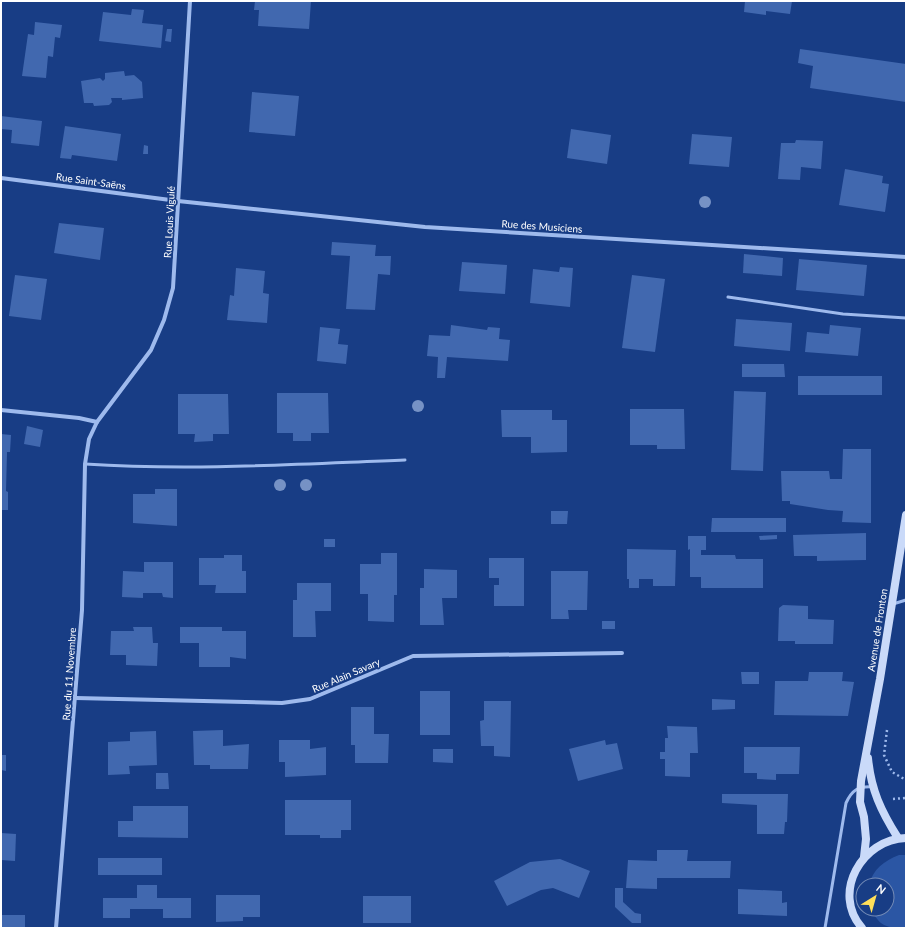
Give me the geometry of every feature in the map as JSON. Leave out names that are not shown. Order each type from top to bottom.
[{"type":"main road","name":"Avenue de Fronton","points":[[864,856],[866,839],[864,817],[860,802],[861,786],[906,515]]},
{"type":"main road","name":"Avenue de Fronton","points":[[862,928],[854,915],[850,900],[851,884],[856,870],[864,856],[879,844],[902,838],[875,796],[870,776],[868,747]]},
{"type":"main road","name":"Avenue de Fronton","points":[[853,928],[854,915]]},
{"type":"street","name":"Rue Louis Viguié","points":[[97,422],[151,350],[164,320],[173,288],[190,1]]},
{"type":"street","name":"Rue Saint-Saëns","points":[[1,178],[178,201]]},
{"type":"street","name":"Rue des Musiciens","points":[[178,201],[425,227],[906,256]]},
{"type":"street","points":[[1,410],[79,418],[97,422]]},
{"type":"street","name":"Rue du 11 Novembre","points":[[56,928],[82,610],[85,464],[89,439],[97,422]]},
{"type":"street","name":"Rue Alain Savary","points":[[76,698],[282,703],[310,699],[413,656],[622,653]]},
{"type":"lane","points":[[728,297],[843,314],[906,318]]},
{"type":"lane","points":[[85,464],[169,466],[257,465],[405,460]]},
{"type":"lane","points":[[891,604],[906,600]]},
{"type":"lane","points":[[825,928],[846,803],[851,793],[861,786],[873,787]]},
{"type":"path","points":[[888,728],[884,755],[892,772],[906,780]]},
{"type":"path","points":[[886,800],[906,798]]},
{"type":"shaded area","points":[[899,855],[906,855],[906,928],[889,927],[881,923],[876,917],[895,917],[895,877],[872,877],[880,866]]},
{"type":"building","points":[[255,1],[311,1],[309,29],[258,26],[259,10],[254,10]]},
{"type":"building","points":[[745,1],[792,1],[790,14],[766,11],[766,15],[744,12]]},
{"type":"building","points":[[132,9],[144,10],[142,23],[163,25],[161,48],[99,41],[103,12],[131,15]]},
{"type":"building","points":[[35,22],[62,25],[60,38],[55,37],[53,57],[48,56],[46,78],[22,76],[28,34],[34,35]]},
{"type":"building","points":[[167,29],[172,29],[171,42],[165,41]]},
{"type":"building","points":[[800,49],[906,64],[906,102],[810,88],[813,66],[798,63]]},
{"type":"building","points":[[124,71],[125,76],[134,75],[142,82],[143,98],[122,100],[122,98],[111,98],[112,102],[109,105],[94,106],[93,103],[84,103],[81,81],[100,78],[103,81],[105,79],[105,73]]},
{"type":"building","points":[[252,92],[299,96],[295,136],[249,132]]},
{"type":"building","points":[[1,116],[42,121],[39,146],[11,143],[12,130],[1,129]]},
{"type":"building","points":[[65,126],[121,134],[117,161],[72,155],[71,159],[60,158]]},
{"type":"building","points":[[571,129],[611,135],[607,164],[567,158]]},
{"type":"building","points":[[692,134],[732,137],[729,167],[689,164]]},
{"type":"building","points":[[796,140],[823,141],[821,169],[801,167],[800,180],[778,179],[781,143],[795,143]]},
{"type":"building","points":[[144,145],[148,146],[148,154],[143,154]]},
{"type":"building","points":[[845,169],[883,176],[882,183],[889,184],[885,212],[839,205]]},
{"type":"building","points":[[59,223],[104,228],[100,260],[54,253]]},
{"type":"building","points":[[332,242],[376,245],[375,256],[391,256],[390,275],[378,274],[375,310],[346,309],[350,256],[331,255]]},
{"type":"building","points":[[744,254],[783,258],[782,276],[743,273]]},
{"type":"building","points":[[799,259],[867,265],[864,296],[796,290]]},
{"type":"building","points":[[462,262],[507,265],[505,294],[459,291]]},
{"type":"building","points":[[560,267],[573,268],[570,307],[530,303],[533,269],[559,272]]},
{"type":"building","points":[[236,268],[265,271],[263,293],[269,294],[267,323],[227,320],[230,295],[234,296]]},
{"type":"building","points":[[15,275],[47,279],[41,320],[9,316]]},
{"type":"building","points":[[632,275],[665,279],[655,352],[622,348]]},
{"type":"building","points":[[736,319],[792,323],[790,351],[734,346]]},
{"type":"building","points":[[451,325],[487,330],[488,327],[500,328],[499,339],[510,340],[508,361],[447,357],[445,378],[437,378],[438,357],[427,356],[429,335],[450,336]]},
{"type":"building","points":[[830,325],[861,328],[858,356],[805,352],[807,332],[829,334]]},
{"type":"building","points":[[320,327],[340,329],[338,344],[348,345],[346,364],[317,361]]},
{"type":"building","points":[[742,364],[784,364],[785,377],[742,377]]},
{"type":"building","points":[[798,376],[882,376],[882,395],[798,395]]},
{"type":"building","points":[[734,391],[766,392],[763,471],[731,470]]},
{"type":"building","points":[[277,393],[328,393],[329,433],[311,433],[311,441],[293,441],[293,433],[277,433]]},
{"type":"building","points":[[178,394],[228,394],[229,434],[213,434],[213,441],[194,442],[195,434],[178,434]]},
{"type":"building","points":[[630,409],[684,409],[685,449],[657,449],[657,445],[630,445]]},
{"type":"building","points":[[501,410],[552,410],[552,420],[567,420],[567,452],[531,453],[531,437],[502,437]]},
{"type":"building","points":[[27,426],[43,430],[40,447],[24,444]]},
{"type":"building","points":[[1,434],[11,435],[10,452],[7,452],[6,491],[8,492],[8,510],[1,510]]},
{"type":"building","points":[[843,449],[871,449],[871,523],[842,522],[843,511],[790,504],[790,501],[782,501],[781,471],[829,471],[830,479],[842,479]]},
{"type":"building","points":[[155,489],[177,489],[177,526],[133,523],[133,494],[155,494]]},
{"type":"building","points":[[551,511],[568,511],[567,524],[551,524]]},
{"type":"building","points":[[712,518],[786,518],[786,532],[711,532]]},
{"type":"building","points":[[866,533],[866,560],[817,561],[817,556],[794,556],[793,535]]},
{"type":"building","points":[[777,535],[777,539],[760,540],[759,536]]},
{"type":"building","points":[[688,536],[706,536],[706,550],[701,550],[701,555],[735,555],[736,559],[763,559],[763,588],[701,588],[701,577],[690,577],[690,549],[688,550]]},
{"type":"building","points":[[324,539],[335,539],[335,547],[324,547]]},
{"type":"building","points":[[627,549],[676,550],[675,586],[653,586],[653,579],[639,579],[639,588],[629,588],[629,579],[627,579]]},
{"type":"building","points":[[381,553],[397,553],[397,595],[394,595],[394,622],[368,621],[368,594],[360,594],[360,564],[381,564]]},
{"type":"building","points":[[224,555],[242,555],[242,571],[246,571],[246,593],[215,593],[216,585],[199,585],[199,558],[224,558]]},
{"type":"building","points":[[489,558],[524,558],[524,606],[494,606],[494,585],[499,585],[499,578],[489,578]]},
{"type":"building","points":[[144,562],[173,562],[173,598],[163,597],[162,593],[143,593],[143,598],[122,597],[123,571],[144,572]]},
{"type":"building","points":[[424,569],[457,570],[457,598],[442,598],[444,625],[420,625],[420,588],[424,588]]},
{"type":"building","points":[[551,571],[588,571],[587,610],[568,610],[569,619],[551,619]]},
{"type":"building","points":[[297,583],[331,583],[331,611],[315,611],[316,637],[293,637],[293,600],[297,600]]},
{"type":"building","points":[[783,605],[808,606],[808,619],[834,620],[833,644],[795,644],[795,641],[778,641],[779,608]]},
{"type":"building","points":[[602,621],[615,621],[615,629],[602,629]]},
{"type":"building","points":[[133,627],[152,627],[153,643],[158,643],[157,666],[126,665],[126,655],[110,655],[111,631],[134,631]]},
{"type":"building","points":[[180,627],[222,627],[222,631],[246,631],[246,659],[230,657],[230,667],[199,667],[199,643],[180,643]]},
{"type":"building","points":[[741,672],[759,672],[759,684],[742,684]]},
{"type":"building","points":[[809,672],[843,672],[842,681],[854,682],[848,716],[774,715],[775,681],[808,681]]},
{"type":"building","points":[[420,691],[450,691],[450,735],[420,735]]},
{"type":"building","points":[[712,699],[735,700],[735,709],[712,710]]},
{"type":"building","points":[[484,701],[511,701],[510,757],[494,756],[494,746],[481,746],[480,721],[484,720]]},
{"type":"building","points":[[351,707],[374,707],[374,734],[389,734],[388,763],[355,763],[355,745],[351,745]]},
{"type":"building","points":[[667,726],[697,727],[698,753],[690,753],[690,777],[665,776],[665,759],[660,759],[660,752],[665,752],[665,738],[668,738]]},
{"type":"building","points":[[223,730],[223,746],[249,744],[248,769],[210,769],[210,765],[194,765],[193,731]]},
{"type":"building","points":[[156,731],[157,765],[129,766],[130,774],[108,775],[108,742],[130,741],[130,732]]},
{"type":"building","points":[[279,740],[310,740],[310,749],[326,747],[326,775],[285,777],[285,762],[279,762]]},
{"type":"building","points":[[605,740],[606,745],[617,743],[623,769],[578,781],[569,749]]},
{"type":"building","points":[[744,747],[800,747],[799,774],[776,774],[776,780],[757,779],[757,773],[744,773]]},
{"type":"building","points":[[433,749],[453,749],[453,763],[433,762]]},
{"type":"building","points":[[1,755],[6,755],[6,771],[1,770]]},
{"type":"building","points":[[156,773],[168,773],[169,789],[156,789]]},
{"type":"building","points":[[722,794],[788,794],[787,822],[785,822],[784,834],[757,834],[757,805],[722,803]]},
{"type":"building","points":[[285,800],[351,800],[351,830],[341,830],[341,838],[320,838],[320,835],[285,835]]},
{"type":"building","points":[[133,806],[188,806],[188,838],[118,837],[118,821],[133,821]]},
{"type":"building","points":[[1,833],[16,834],[15,861],[1,860]]},
{"type":"building","points":[[657,850],[688,850],[687,861],[731,861],[730,878],[657,878],[657,889],[626,888],[628,860],[657,861]]},
{"type":"building","points":[[98,858],[162,858],[162,875],[98,875]]},
{"type":"building","points":[[560,859],[590,871],[579,898],[553,888],[541,890],[507,906],[494,881],[530,862]]},
{"type":"building","points":[[137,885],[157,885],[157,898],[191,898],[191,918],[163,918],[163,909],[130,909],[130,918],[103,918],[103,898],[137,898]]},
{"type":"building","points":[[615,888],[623,888],[623,902],[635,913],[641,914],[641,923],[632,923],[615,907]]},
{"type":"building","points":[[738,889],[782,891],[782,903],[787,902],[787,916],[738,914]]},
{"type":"building","points":[[216,895],[260,895],[260,917],[243,917],[243,921],[216,922]]},
{"type":"building","points":[[363,896],[411,896],[411,923],[363,923]]},
{"type":"building","points":[[1,915],[25,915],[25,928],[1,928]]}]
